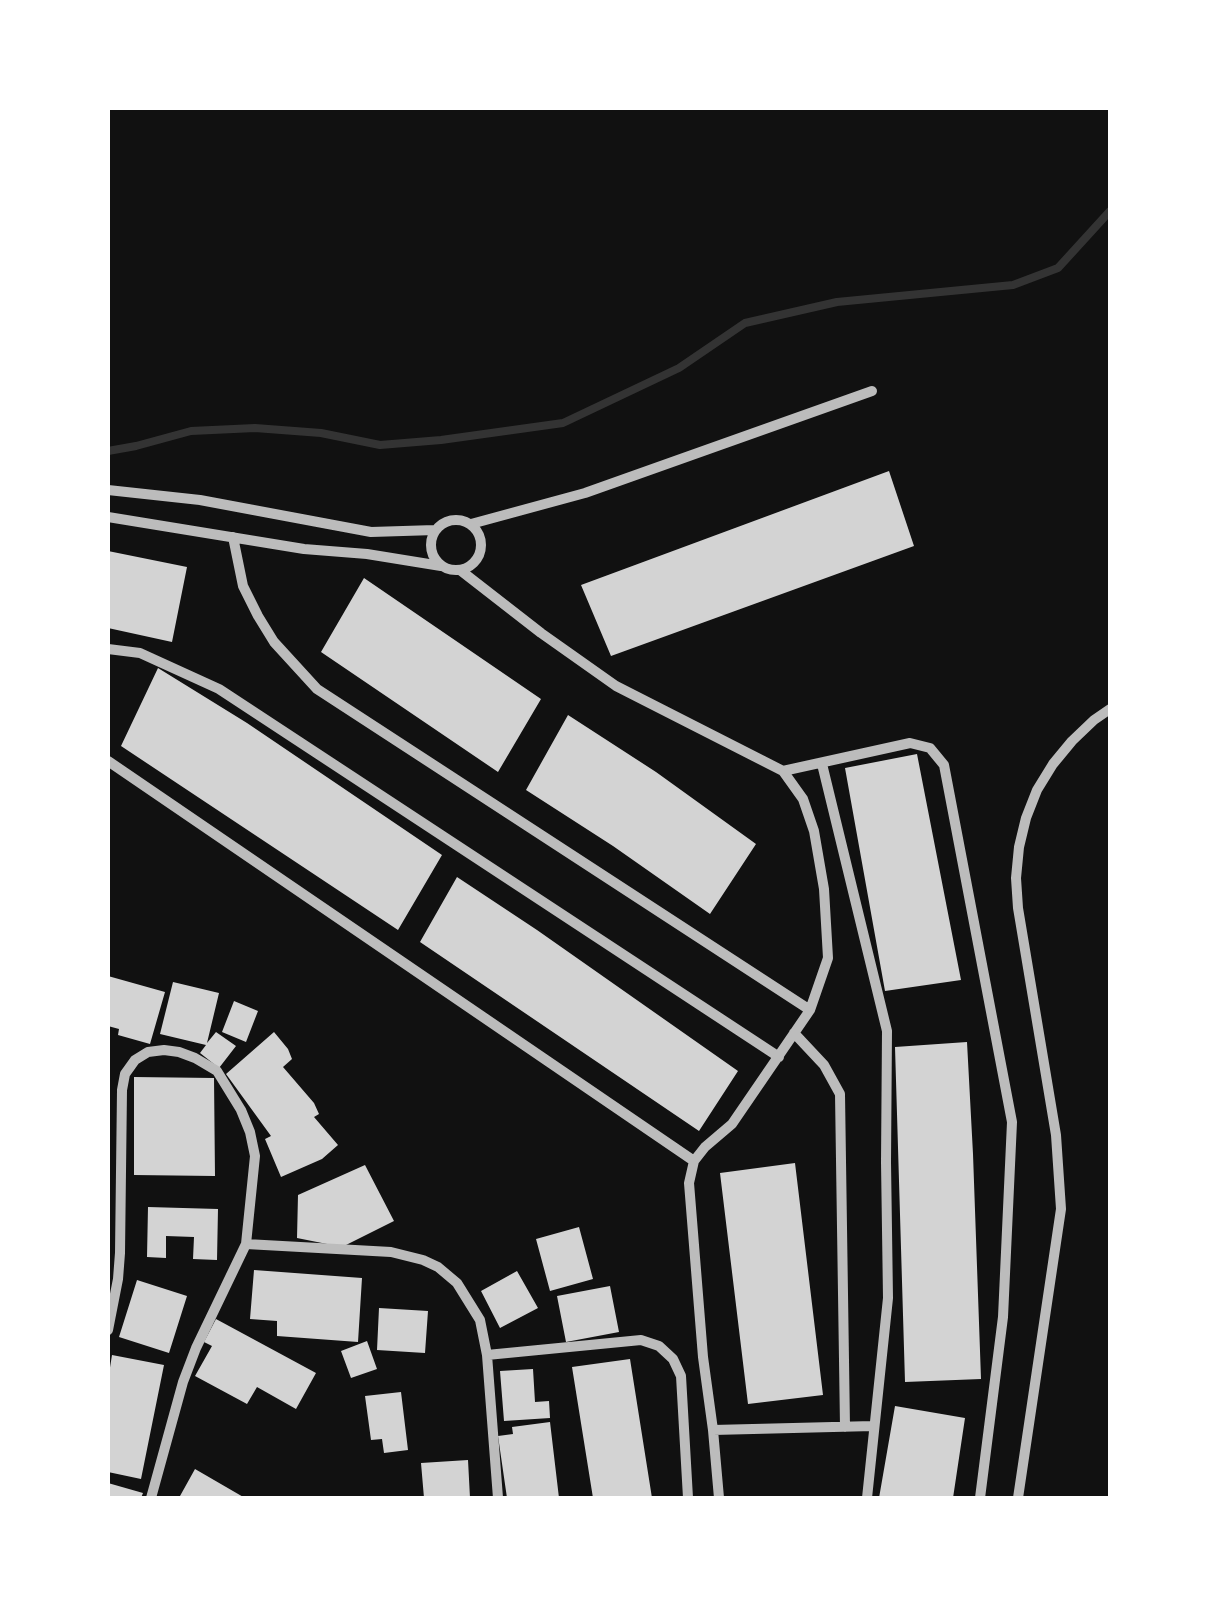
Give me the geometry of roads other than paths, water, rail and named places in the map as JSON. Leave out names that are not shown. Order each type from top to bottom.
[{"type":"street","points":[[471,524],[585,493],[872,391]]},
{"type":"street","points":[[108,490],[182,497],[371,532],[435,530]]},
{"type":"street","points":[[108,516],[450,570],[470,567],[477,560],[481,541],[471,524],[452,520],[435,530],[431,549],[441,566]]},
{"type":"street","points":[[233,538],[243,586],[258,616],[285,655],[318,690],[810,1010]]},
{"type":"street","points":[[460,570],[616,686],[783,771],[804,799],[814,831],[824,889],[828,958],[810,1010],[732,1124],[704,1147],[694,1161],[688,1183],[718,1498]]},
{"type":"street","points":[[108,649],[140,654],[220,688],[779,1057]]},
{"type":"street","points":[[1018,1498],[1061,1209],[1056,1136],[1018,908],[1019,848],[1032,804],[1053,764],[1072,741],[1110,709]]},
{"type":"street","points":[[783,771],[910,743],[930,748],[944,765],[1012,1122],[1003,1317],[980,1498]]},
{"type":"street","points":[[108,761],[694,1161]]},
{"type":"street","points":[[822,764],[887,1031],[888,1298],[866,1498]]},
{"type":"street","points":[[794,1033],[824,1065],[840,1094],[845,1427]]},
{"type":"street","points":[[108,1330],[120,1253],[125,1074],[134,1060],[148,1052],[179,1052],[217,1072],[241,1110],[255,1156],[246,1244],[183,1382],[151,1498]]},
{"type":"street","points":[[246,1244],[391,1252],[423,1260],[458,1283],[480,1320],[487,1354],[498,1498]]},
{"type":"street","points":[[487,1354],[641,1340],[658,1346],[673,1359],[681,1376],[688,1498]]},
{"type":"street","points":[[713,1430],[873,1426]]},
{"type":"waterway","points":[[108,451],[191,431],[255,428],[321,433],[380,445],[563,423],[679,368],[745,323],[837,302],[1013,285],[1058,268],[1110,211]]}]
